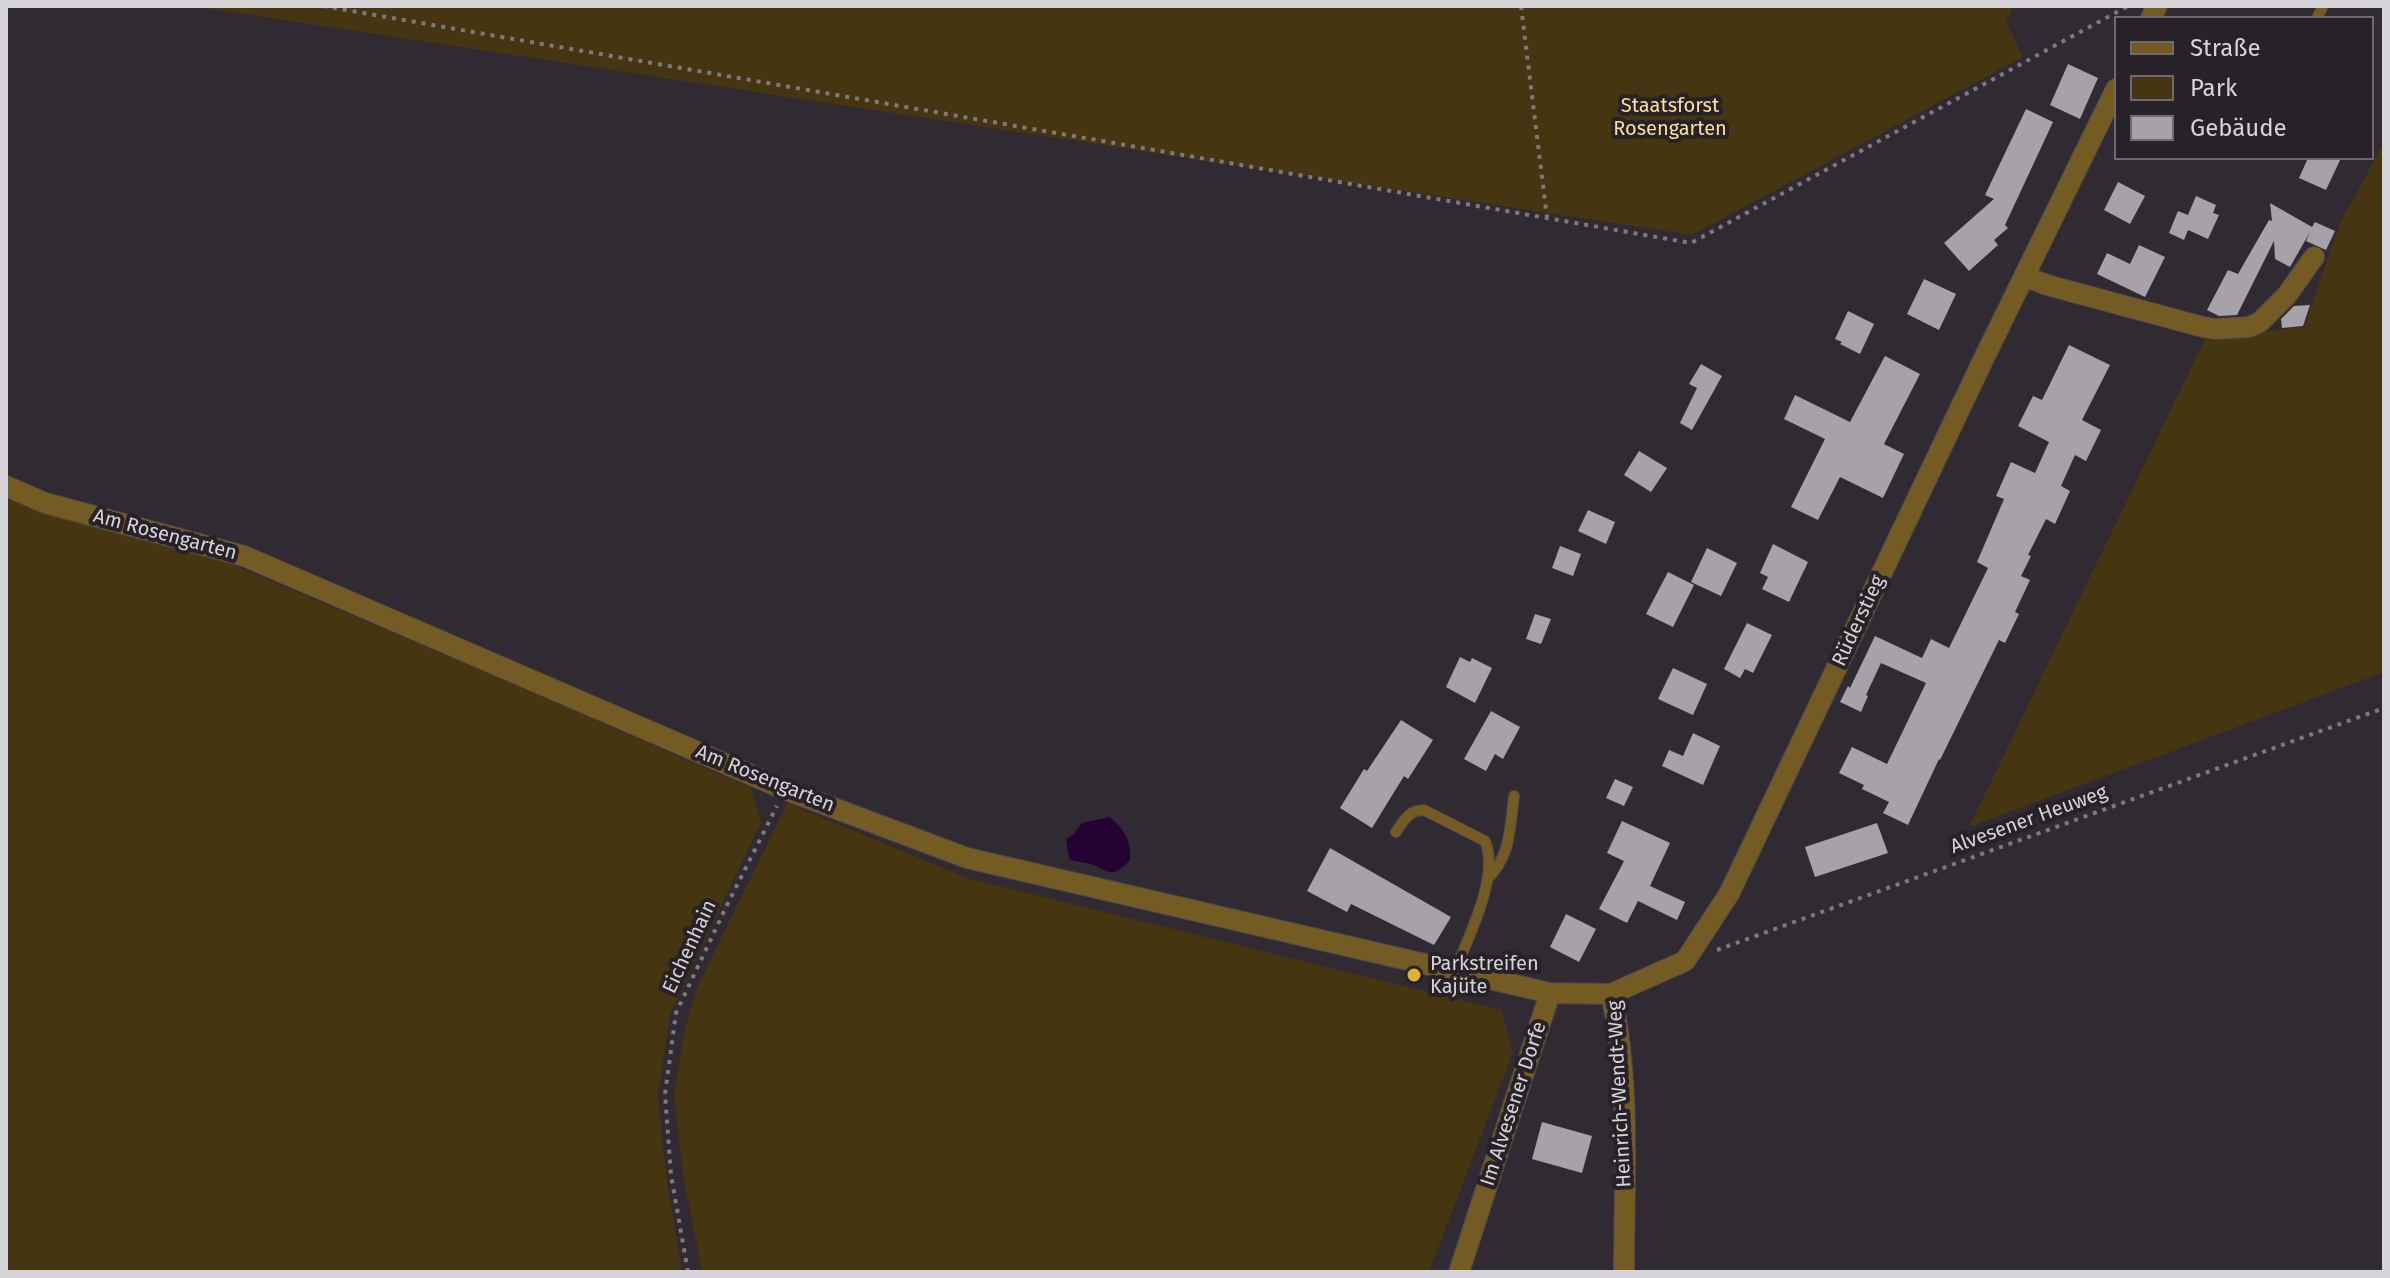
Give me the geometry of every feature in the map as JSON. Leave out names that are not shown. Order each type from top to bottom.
[{"type":"street","name":"Rüderstieg","points":[[1685,961],[1729,894],[2114,93]]},
{"type":"street","points":[[2024,276],[2047,285],[2216,329],[2249,327],[2260,322],[2287,295],[2314,257]]},
{"type":"street","name":"Am Rosengarten","points":[[6,486],[45,503],[244,556],[786,790],[967,858],[1550,993]]},
{"type":"street","name":"Heinrich-Wendt-Weg","points":[[1624,1272],[1624,1124],[1619,1027],[1611,994],[1685,961]]},
{"type":"street","points":[[1550,993],[1611,994]]},
{"type":"street","name":"Im Alvesener Dorfe","points":[[1459,1272],[1550,993]]},
{"type":"lane","points":[[1487,879],[1497,870],[1507,848],[1514,796]]},
{"type":"lane","points":[[1396,832],[1407,815],[1415,810],[1432,812],[1485,841],[1488,848],[1487,879],[1455,971]]},
{"type":"path","points":[[323,6],[1691,243],[2128,6]]},
{"type":"path","points":[[1521,6],[1547,219]]},
{"type":"path","name":"Alvesener Heuweg","points":[[1685,961],[2384,708]]},
{"type":"path","name":"Eichenhain","points":[[688,1272],[671,1175],[665,1094],[676,1013],[786,790]]},
{"type":"green space","name":"Staatsforst Rosengarten","points":[[192,6],[2014,6],[2006,21],[2023,57],[1692,235]]},
{"type":"green space","points":[[2384,142],[2384,672],[1969,827],[2205,339],[2304,327],[2340,223]]},
{"type":"green space","points":[[6,498],[39,512],[207,554],[751,788],[761,822],[670,1014],[658,1096],[666,1175],[682,1272],[6,1272]]},
{"type":"green space","points":[[787,803],[967,878],[1501,1010],[1513,1052],[1429,1272],[702,1272],[682,1169],[674,1092],[684,1033],[696,990]]},
{"type":"shaded area","points":[[1109,817],[1126,836],[1130,860],[1118,871],[1109,872],[1069,859],[1066,839],[1082,823]]},
{"type":"building","points":[[2068,64],[2098,78],[2080,119],[2050,105]]},
{"type":"building","points":[[2026,109],[2053,122],[2005,225],[2008,228],[1994,240],[1998,245],[1969,271],[1944,243],[1994,199],[1985,195]]},
{"type":"building","points":[[2307,160],[2340,160],[2326,190],[2299,178]]},
{"type":"building","points":[[2118,182],[2145,196],[2130,224],[2104,210]]},
{"type":"building","points":[[2196,196],[2216,205],[2213,213],[2219,215],[2208,239],[2188,230],[2184,240],[2169,233],[2178,211],[2188,215]]},
{"type":"building","points":[[2270,203],[2312,227],[2315,222],[2335,231],[2326,250],[2306,241],[2310,232],[2290,267],[2275,259],[2274,241],[2237,315],[2219,316],[2207,310],[2228,270],[2238,274],[2269,220],[2272,221]]},
{"type":"building","points":[[2139,245],[2165,257],[2145,297],[2097,274],[2107,253],[2130,264]]},
{"type":"building","points":[[1924,279],[1956,294],[1939,330],[1907,314]]},
{"type":"building","points":[[2310,305],[2303,326],[2282,328],[2281,319],[2294,306]]},
{"type":"building","points":[[1848,311],[1874,324],[1860,354],[1835,339]]},
{"type":"building","points":[[2069,345],[2110,365],[2082,420],[2101,430],[2086,461],[2075,455],[2061,486],[2070,491],[2055,524],[2046,519],[2028,555],[2031,556],[2021,576],[2030,580],[2015,612],[2019,614],[2005,643],[1999,640],[1908,825],[1883,813],[1889,802],[1839,773],[1852,747],[1887,764],[1926,683],[1881,663],[1861,712],[1840,702],[1875,636],[1922,658],[1931,639],[1949,648],[1988,568],[1977,562],[2004,499],[1996,496],[2011,462],[2035,473],[2049,442],[2018,426],[2033,396],[2042,400]]},
{"type":"building","points":[[1885,356],[1920,374],[1884,444],[1904,454],[1883,498],[1840,477],[1818,520],[1791,507],[1825,439],[1784,419],[1795,395],[1850,422]]},
{"type":"building","points":[[1701,364],[1722,376],[1692,430],[1680,423],[1697,388],[1689,384]]},
{"type":"building","points":[[1639,451],[1667,468],[1651,492],[1624,475]]},
{"type":"building","points":[[1588,510],[1615,522],[1606,544],[1578,531]]},
{"type":"building","points":[[1773,544],[1808,562],[1789,602],[1762,589],[1768,577],[1760,573]]},
{"type":"building","points":[[1560,546],[1581,554],[1573,576],[1552,568]]},
{"type":"building","points":[[1707,548],[1737,563],[1721,596],[1691,582]]},
{"type":"building","points":[[1668,572],[1694,585],[1673,627],[1646,614]]},
{"type":"building","points":[[1535,614],[1551,619],[1541,644],[1526,639]]},
{"type":"building","points":[[1747,623],[1772,635],[1753,673],[1745,669],[1740,678],[1724,669]]},
{"type":"building","points":[[1460,657],[1470,662],[1472,658],[1492,668],[1475,703],[1446,687]]},
{"type":"building","points":[[1673,668],[1707,684],[1693,715],[1658,699]]},
{"type":"building","points":[[1491,711],[1520,727],[1503,759],[1495,754],[1486,771],[1464,759]]},
{"type":"building","points":[[1401,720],[1433,740],[1408,779],[1404,776],[1372,828],[1340,808],[1364,769],[1367,771]]},
{"type":"building","points":[[1693,733],[1720,746],[1703,785],[1662,766],[1669,750],[1683,756]]},
{"type":"building","points":[[1615,779],[1633,787],[1624,806],[1606,798]]},
{"type":"building","points":[[1622,821],[1670,843],[1650,886],[1685,902],[1677,920],[1638,901],[1627,923],[1599,909],[1624,861],[1607,853]]},
{"type":"building","points":[[1877,823],[1888,853],[1815,877],[1805,847]]},
{"type":"building","points":[[1330,848],[1451,917],[1434,945],[1351,904],[1347,912],[1307,891]]},
{"type":"building","points":[[1566,914],[1596,929],[1579,962],[1550,947]]},
{"type":"building","points":[[1542,1122],[1592,1136],[1582,1173],[1532,1159]]},
{"type":"place","name":"Parkstreifen Kajüte","points":[[1414,975]]}]
